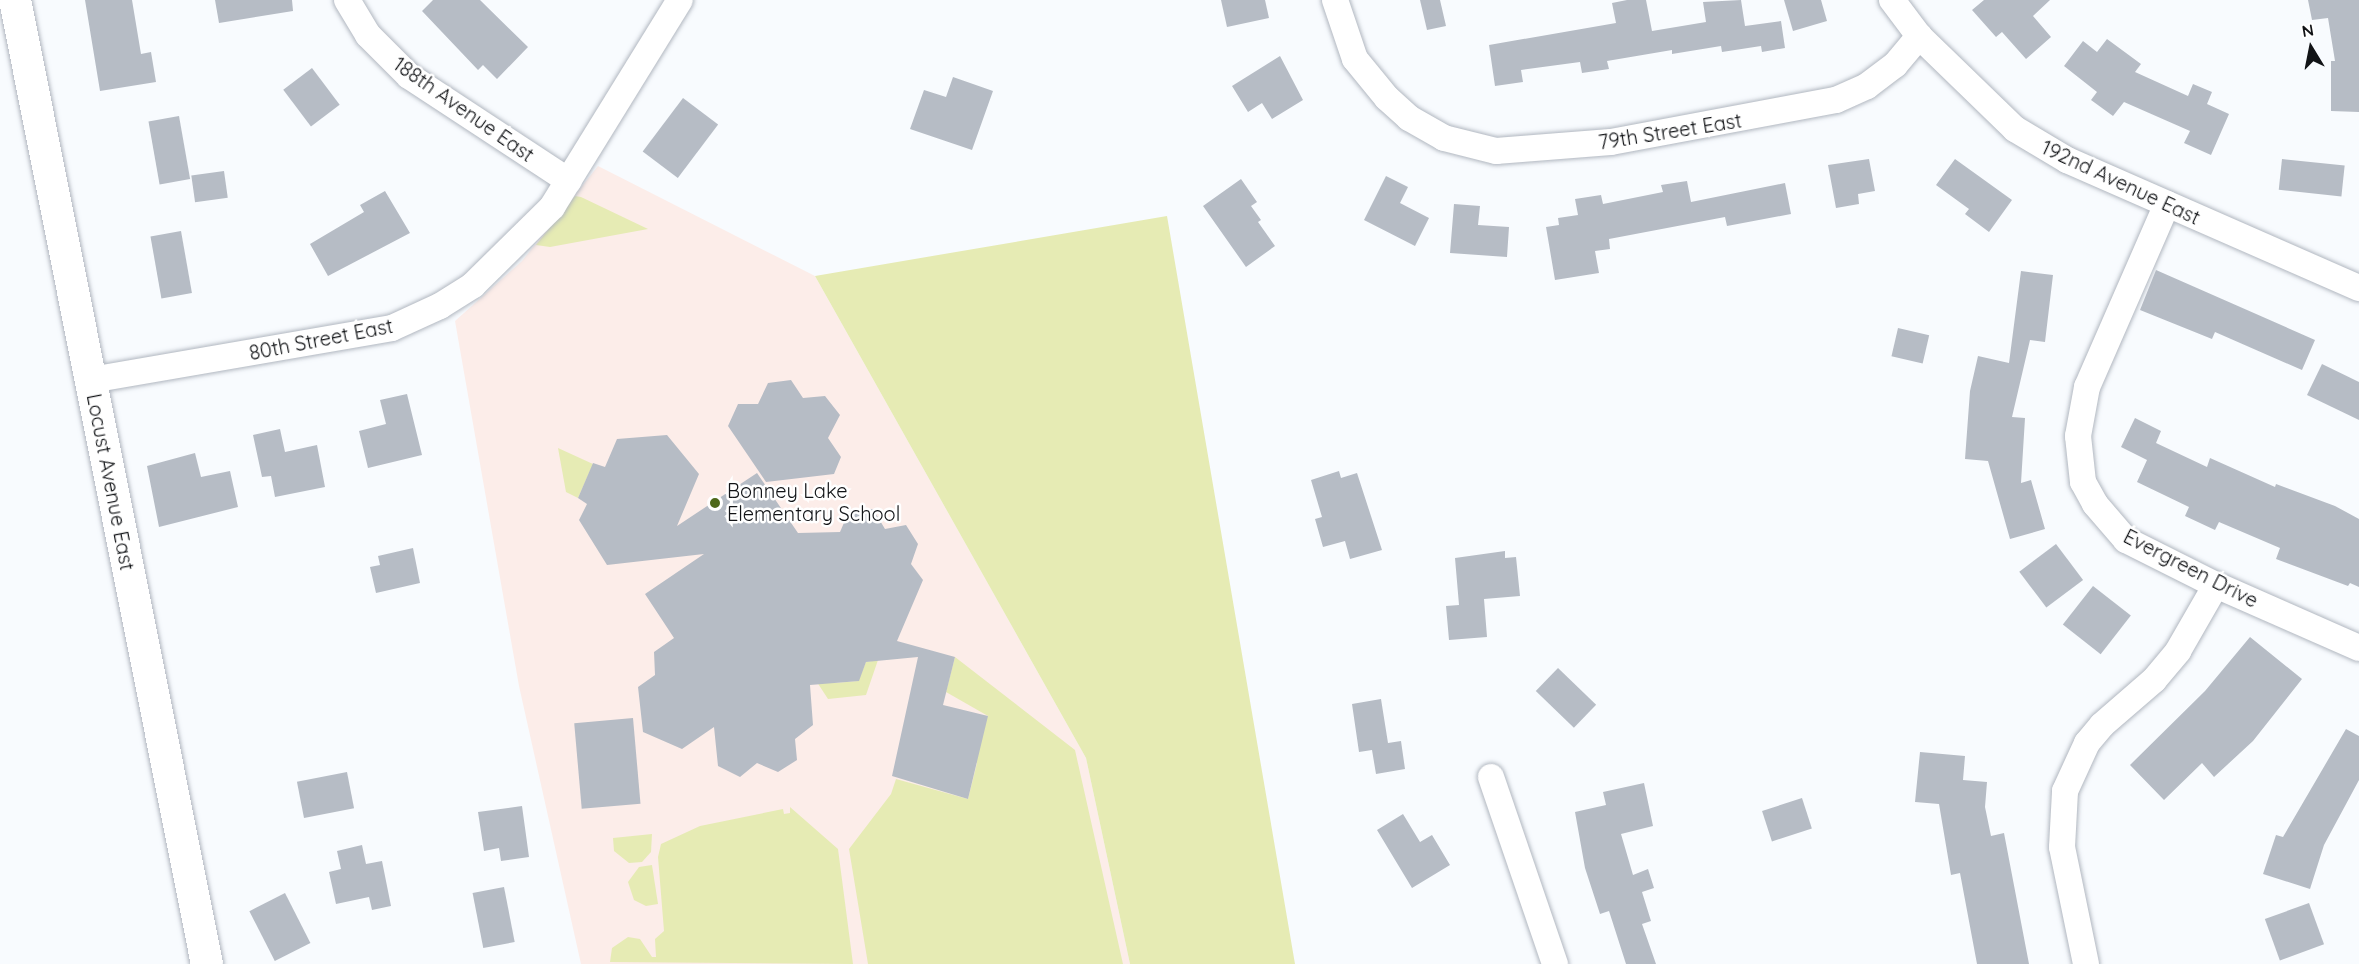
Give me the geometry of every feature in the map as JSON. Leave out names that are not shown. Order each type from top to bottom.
[{"type":"street","name":"Locust Avenue East","points":[[15,0],[207,964]]},
{"type":"street","name":"188th Avenue East","points":[[347,0],[368,35],[409,76],[569,181]]},
{"type":"street","name":"80th Street East","points":[[92,380],[392,328],[440,306],[472,285],[552,207],[680,0]]},
{"type":"street","name":"79th Street East","points":[[1335,0],[1355,58],[1374,84],[1405,114],[1444,138],[1496,151],[1611,142],[1836,100],[1867,86],[1895,65],[1919,36]]},
{"type":"street","name":"192nd Avenue East","points":[[1892,0],[1919,36],[2015,129],[2067,160],[2359,288]]},
{"type":"street","name":"Evergreen Drive","points":[[2167,204],[2087,387],[2078,436],[2083,482],[2095,504],[2126,540],[2217,585],[2359,648]]},
{"type":"street","points":[[2086,964],[2062,847],[2065,791],[2087,743],[2172,658],[2199,619],[2217,585]]},
{"type":"street","points":[[1491,777],[1555,964]]},
{"type":"shaded area","name":"Bonney Lake Elementary School","points":[[598,166],[815,276],[1086,758],[1130,964],[581,964],[519,686],[455,321],[522,261]]},
{"type":"green space","points":[[575,196],[648,229],[550,247],[536,245]]},
{"type":"green space","points":[[1167,216],[1295,964],[1130,964],[1086,758],[815,276]]},
{"type":"green space","points":[[558,448],[593,464],[578,498],[566,492]]},
{"type":"green space","points":[[955,657],[1075,750],[1123,964],[868,964],[849,849],[891,794],[896,779],[968,799],[977,763],[948,756],[988,716],[946,692]]},
{"type":"green space","points":[[878,660],[866,695],[828,699],[813,676],[822,665],[835,683],[858,681],[866,662]]},
{"type":"green space","points":[[790,807],[838,849],[853,964],[610,962],[612,948],[628,937],[640,939],[652,957],[656,957],[655,939],[664,931],[658,857],[661,844],[700,826],[783,809],[784,814],[790,813]]},
{"type":"green space","points":[[652,834],[651,852],[642,862],[629,863],[614,851],[613,838]]},
{"type":"green space","points":[[652,865],[658,904],[646,906],[634,900],[628,882],[639,867]]},
{"type":"building","points":[[85,0],[132,0],[141,54],[151,52],[156,82],[100,91]]},
{"type":"building","points":[[215,0],[292,0],[293,11],[219,23]]},
{"type":"building","points":[[433,0],[480,0],[528,47],[497,79],[483,65],[478,70],[422,11]]},
{"type":"building","points":[[1221,0],[1265,0],[1269,18],[1227,27]]},
{"type":"building","points":[[1420,0],[1440,0],[1446,26],[1427,30]]},
{"type":"building","points":[[1646,0],[1652,31],[1706,22],[1703,2],[1741,0],[1745,26],[1781,21],[1785,48],[1762,52],[1761,46],[1722,52],[1721,46],[1672,54],[1672,50],[1607,61],[1609,69],[1582,73],[1580,62],[1521,70],[1523,82],[1495,86],[1489,45],[1616,23],[1612,3]]},
{"type":"building","points":[[1784,0],[1821,0],[1827,21],[1793,31]]},
{"type":"building","points":[[1984,0],[2050,0],[2033,16],[2051,37],[2026,59],[2002,32],[1996,37],[1972,10]]},
{"type":"building","points":[[2308,0],[2359,0],[2359,112],[2331,111],[2331,61],[2335,61],[2328,18],[2312,20]]},
{"type":"building","points":[[2107,39],[2141,64],[2135,72],[2188,96],[2193,84],[2212,92],[2207,104],[2229,114],[2211,155],[2184,143],[2190,131],[2124,102],[2113,116],[2091,100],[2097,92],[2064,66],[2083,41],[2097,52]]},
{"type":"building","points":[[1280,56],[1303,100],[1272,119],[1262,103],[1248,112],[1232,86]]},
{"type":"building","points":[[312,68],[340,105],[311,126],[283,90]]},
{"type":"building","points":[[953,77],[993,91],[972,150],[910,129],[924,90],[946,97]]},
{"type":"building","points":[[683,98],[718,124],[678,178],[643,152]]},
{"type":"building","points":[[179,116],[190,179],[160,184],[148,121]]},
{"type":"building","points":[[1869,159],[1875,191],[1858,194],[1859,204],[1836,208],[1828,165]]},
{"type":"building","points":[[1955,159],[2012,200],[1989,232],[1965,214],[1969,209],[1936,185]]},
{"type":"building","points":[[2282,159],[2345,166],[2341,196],[2279,190]]},
{"type":"building","points":[[224,171],[228,198],[195,202],[191,176]]},
{"type":"building","points":[[1386,176],[1408,187],[1400,203],[1429,218],[1415,246],[1364,220]]},
{"type":"building","points":[[1241,179],[1257,202],[1251,206],[1261,220],[1258,222],[1275,246],[1246,267],[1203,206]]},
{"type":"building","points":[[1687,181],[1691,202],[1785,183],[1791,214],[1727,226],[1725,217],[1609,239],[1610,249],[1595,251],[1599,273],[1555,280],[1546,227],[1559,225],[1558,218],[1578,215],[1575,199],[1601,195],[1603,204],[1663,192],[1661,185]]},
{"type":"building","points":[[385,191],[410,233],[328,276],[310,244],[364,212],[360,205]]},
{"type":"building","points":[[1454,204],[1480,206],[1478,225],[1509,227],[1507,257],[1450,253]]},
{"type":"building","points":[[181,231],[192,293],[161,298],[150,236]]},
{"type":"building","points":[[2156,270],[2315,340],[2302,370],[2215,332],[2212,339],[2140,310]]},
{"type":"building","points":[[2021,271],[2053,275],[2045,342],[2030,340],[2012,417],[2025,418],[2021,483],[2031,480],[2045,529],[2010,539],[1988,461],[1965,459],[1970,391],[1978,356],[2009,363]]},
{"type":"building","points":[[1898,328],[1929,335],[1923,363],[1891,356]]},
{"type":"building","points":[[2322,364],[2359,382],[2359,420],[2307,395]]},
{"type":"building","points":[[791,380],[803,398],[825,396],[840,415],[828,438],[841,457],[834,474],[766,482],[728,426],[738,404],[758,404],[768,383]]},
{"type":"building","points":[[407,394],[422,455],[368,468],[359,431],[386,424],[380,400]]},
{"type":"building","points":[[2135,418],[2161,431],[2156,443],[2207,467],[2210,458],[2275,487],[2276,484],[2335,506],[2359,519],[2359,587],[2350,583],[2348,586],[2276,559],[2280,548],[2219,522],[2215,530],[2185,516],[2189,507],[2137,482],[2147,460],[2121,447]]},
{"type":"building","points":[[280,429],[285,452],[317,445],[325,487],[275,497],[271,476],[262,477],[253,435]]},
{"type":"building","points":[[667,435],[699,474],[677,526],[757,473],[798,533],[840,532],[849,511],[873,509],[885,529],[906,525],[918,544],[911,564],[923,580],[897,641],[955,657],[943,705],[988,716],[968,799],[892,776],[918,657],[866,662],[859,681],[810,685],[813,725],[795,739],[797,760],[778,772],[757,763],[740,777],[718,766],[714,727],[682,749],[643,732],[638,687],[655,675],[654,652],[674,638],[645,594],[704,554],[607,565],[579,520],[587,504],[578,498],[593,463],[605,467],[617,439]]},
{"type":"building","points":[[195,453],[201,477],[230,471],[238,507],[159,527],[147,466]]},
{"type":"building","points":[[1339,471],[1341,478],[1357,473],[1382,550],[1350,559],[1345,541],[1323,547],[1315,519],[1322,517],[1311,480]]},
{"type":"building","points":[[2056,544],[2083,580],[2046,608],[2019,572]]},
{"type":"building","points":[[413,548],[420,583],[376,593],[370,567],[380,565],[378,556]]},
{"type":"building","points":[[1505,551],[1505,558],[1516,557],[1520,596],[1484,599],[1487,637],[1449,640],[1446,606],[1459,605],[1455,558]]},
{"type":"building","points":[[2093,586],[2131,616],[2101,654],[2063,625]]},
{"type":"building","points":[[2250,637],[2302,679],[2253,741],[2214,777],[2202,763],[2164,800],[2130,765],[2205,691]]},
{"type":"building","points":[[1558,668],[1596,705],[1574,728],[1536,691]]},
{"type":"building","points":[[1381,699],[1388,743],[1401,741],[1405,769],[1376,774],[1372,750],[1359,752],[1352,704]]},
{"type":"building","points":[[633,718],[640,804],[582,809],[574,723]]},
{"type":"building","points":[[2346,729],[2359,736],[2359,780],[2324,845],[2310,889],[2263,874],[2276,835],[2283,837]]},
{"type":"building","points":[[1920,752],[1965,756],[1963,780],[1987,782],[1985,807],[1991,836],[2004,833],[2029,964],[1977,964],[1960,873],[1951,875],[1939,804],[1915,802]]},
{"type":"building","points":[[347,772],[354,808],[304,818],[297,782]]},
{"type":"building","points":[[1644,783],[1653,826],[1621,834],[1633,875],[1648,869],[1654,888],[1642,892],[1651,921],[1642,924],[1656,964],[1626,964],[1609,911],[1600,914],[1585,868],[1575,812],[1606,805],[1603,792]]},
{"type":"building","points":[[1802,798],[1812,828],[1772,841],[1762,811]]},
{"type":"building","points":[[522,806],[529,857],[501,861],[499,848],[484,851],[478,812]]},
{"type":"building","points":[[1403,814],[1420,842],[1432,835],[1450,865],[1412,888],[1377,830]]},
{"type":"building","points":[[362,845],[366,864],[382,861],[391,906],[372,910],[369,897],[336,904],[329,872],[341,869],[337,851]]},
{"type":"building","points":[[504,887],[515,942],[483,948],[473,893]]},
{"type":"building","points":[[285,893],[310,943],[275,961],[249,911]]},
{"type":"building","points":[[2309,903],[2324,944],[2280,960],[2265,919]]},
{"type":"place","name":"Bonney Lake Elementary School","points":[[715,503]]}]
